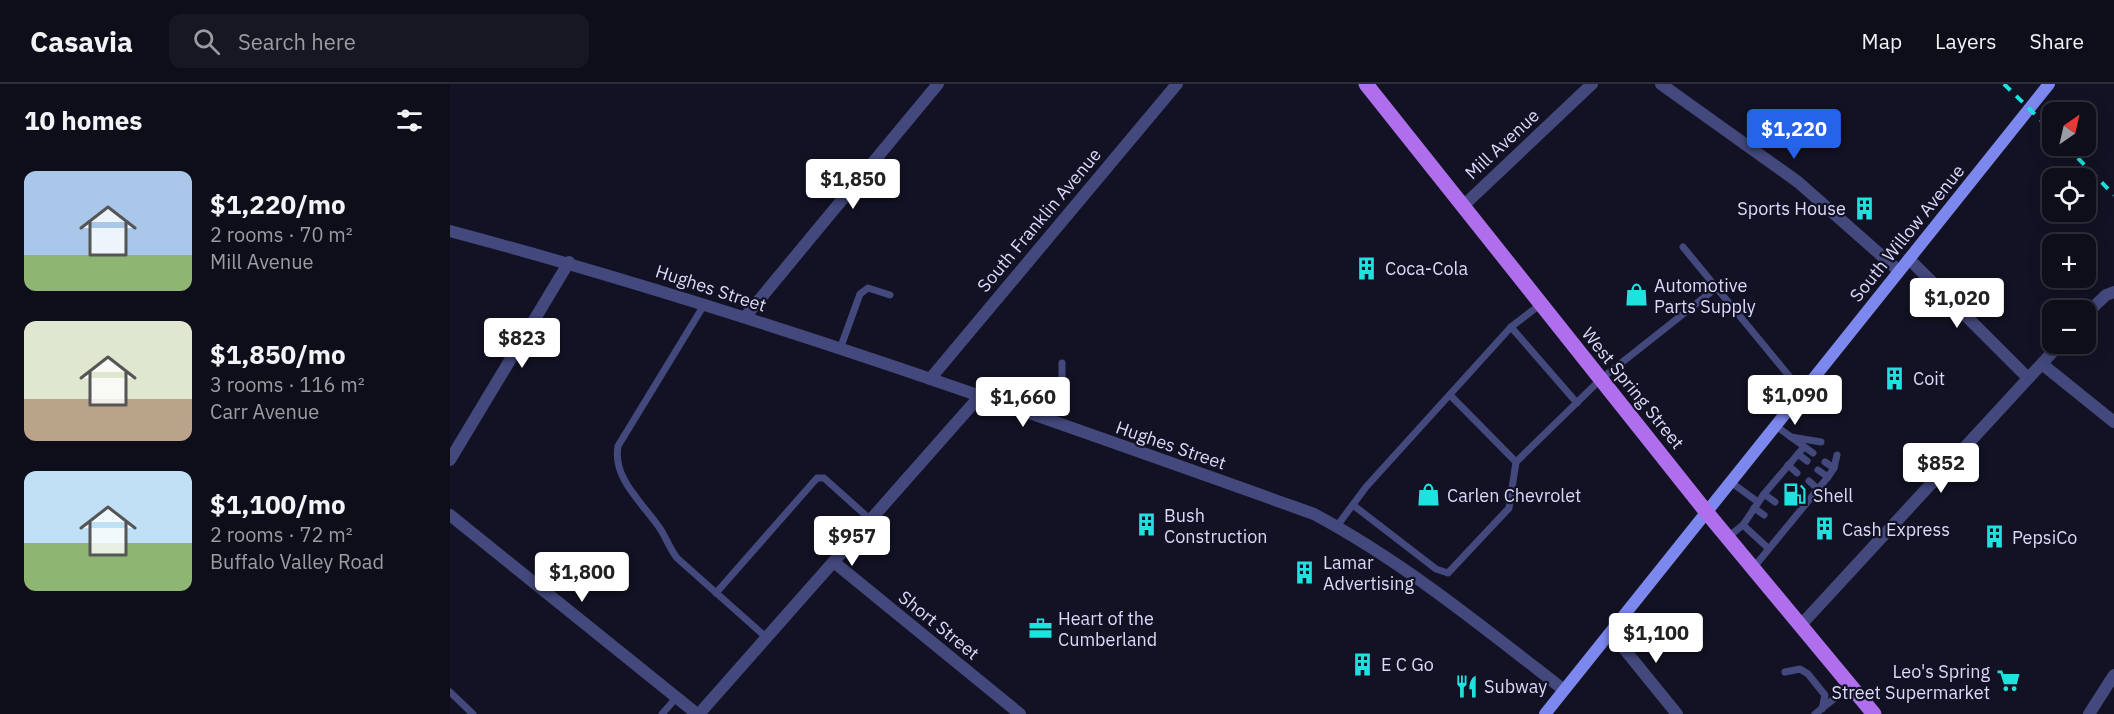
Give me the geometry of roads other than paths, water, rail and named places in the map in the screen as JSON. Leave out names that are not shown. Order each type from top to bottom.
[{"type":"main road","name":"West Spring Street","points":[[1366,84],[1708,514],[1874,714]]},
{"type":"main road","name":"South Willow Avenue","points":[[1545,714],[1708,514],[2049,84]]},
{"type":"street","points":[[745,317],[938,84]]},
{"type":"street","name":"South Franklin Avenue","points":[[930,380],[1177,84]]},
{"type":"street","name":"Mill Avenue","points":[[1463,206],[1592,84]]},
{"type":"street","points":[[1661,84],[1797,182],[1899,271]]},
{"type":"street","name":"Hughes Street","points":[[450,231],[569,262],[745,317],[1305,510],[1337,526],[1406,568],[1564,690]]},
{"type":"street","points":[[1909,259],[2027,377]]},
{"type":"street","points":[[450,460],[569,262]]},
{"type":"street","points":[[2096,305],[2106,295],[2114,292]]},
{"type":"street","points":[[1800,626],[2027,377],[2051,354]]},
{"type":"street","points":[[2042,364],[2114,422]]},
{"type":"street","points":[[450,515],[698,714],[835,563],[979,397]]},
{"type":"street","name":"Short Street","points":[[835,563],[1020,714]]},
{"type":"street","points":[[1612,634],[1677,714]]},
{"type":"street","points":[[2089,714],[2114,675]]},
{"type":"lane","points":[[1683,248],[1803,393]]},
{"type":"lane","points":[[840,349],[860,294],[868,288],[890,295]]},
{"type":"lane","points":[[1353,504],[1436,569],[1448,573],[1509,508],[1516,462],[1601,380],[1716,288]]},
{"type":"lane","points":[[704,304],[618,446],[615,459],[621,476],[663,532],[669,548],[767,639]]},
{"type":"lane","points":[[1337,526],[1353,504],[1511,327],[1541,304]]},
{"type":"lane","points":[[1511,327],[1577,402]]},
{"type":"lane","points":[[1044,420],[1062,380],[1062,363]]},
{"type":"lane","points":[[1450,395],[1516,462]]},
{"type":"lane","points":[[1776,426],[1813,453]]},
{"type":"lane","points":[[1791,437],[1821,442]]},
{"type":"lane","points":[[1728,537],[1743,525],[1764,494],[1804,447]]},
{"type":"lane","points":[[1798,454],[1807,461]]},
{"type":"lane","points":[[1754,567],[1828,477],[1834,468],[1837,455]]},
{"type":"lane","points":[[1825,462],[1834,468]]},
{"type":"lane","points":[[1788,465],[1797,473]]},
{"type":"lane","points":[[1818,470],[1828,477]]},
{"type":"lane","points":[[716,593],[818,478],[824,478],[872,521]]},
{"type":"lane","points":[[1809,481],[1818,489]]},
{"type":"lane","points":[[1732,483],[1756,505],[1764,516]]},
{"type":"lane","points":[[1764,494],[1775,502]]},
{"type":"lane","points":[[1786,512],[1794,519]]},
{"type":"lane","points":[[1743,525],[1768,548]]},
{"type":"lane","points":[[1775,526],[1782,531]]},
{"type":"lane","points":[[1785,672],[1800,669],[1808,674],[1825,695],[1822,709]]},
{"type":"lane","points":[[1815,714],[1850,686]]},
{"type":"lane","points":[[450,692],[473,714]]},
{"type":"lane","points":[[662,714],[676,698]]},
{"type":"railway","points":[[2004,84],[2042,121]]},
{"type":"railway","points":[[2076,156],[2114,195]]},
{"type":"place","name":"Sports House","points":[[1864,208]]},
{"type":"place","name":"Coca-Cola","points":[[1367,268]]},
{"type":"place","name":"Automotive Parts Supply","points":[[1636,295]]},
{"type":"place","name":"Coit","points":[[1895,378]]},
{"type":"place","name":"Carlen Chevrolet","points":[[1429,495]]},
{"type":"place","name":"Shell","points":[[1795,495]]},
{"type":"place","name":"Bush Construction","points":[[1146,525]]},
{"type":"place","name":"Cash Express","points":[[1824,529]]},
{"type":"place","name":"PepsiCo","points":[[1994,537]]},
{"type":"place","name":"Lamar Advertising","points":[[1305,572]]},
{"type":"place","name":"Heart of the Cumberland","points":[[1040,628]]},
{"type":"place","name":"E C Go","points":[[1363,664]]},
{"type":"place","name":"Leo's Spring Street Supermarket","points":[[2008,681]]},
{"type":"place","name":"Subway","points":[[1466,686]]}]
